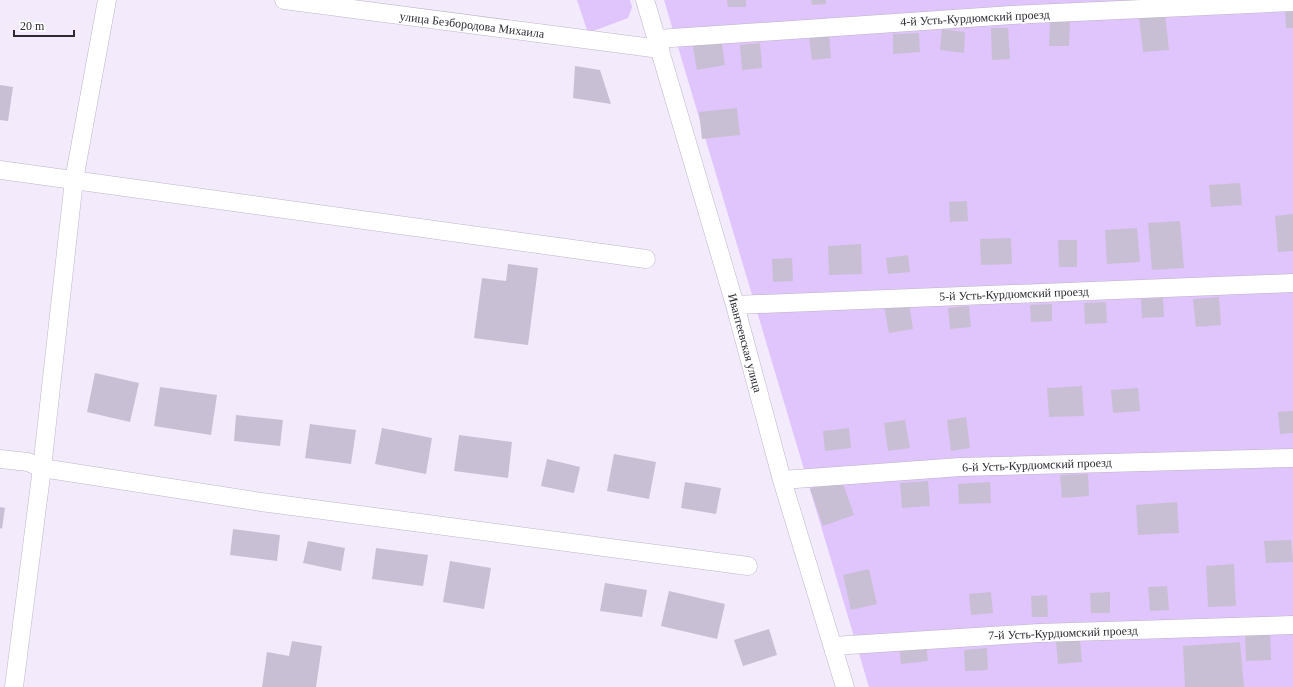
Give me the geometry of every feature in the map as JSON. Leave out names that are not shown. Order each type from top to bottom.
[{"type":"street","points":[[14,687],[42,468],[74,180],[107,0]]},
{"type":"street","name":"улица Безбородова Михаила","points":[[284,0],[658,44]]},
{"type":"street","name":"Ивантеевская улица","points":[[645,0],[735,305],[782,480],[845,687]]},
{"type":"street","name":"4-й Усть-Курдюмский проезд","points":[[658,44],[1012,15],[1293,2]]},
{"type":"street","points":[[0,170],[646,259]]},
{"type":"street","name":"5-й Усть-Курдюмский проезд","points":[[735,305],[1293,284]]},
{"type":"street","name":"6-й Усть-Курдюмский проезд","points":[[782,480],[960,467],[1293,458]]},
{"type":"street","points":[[0,459],[28,462],[42,468],[261,502],[748,566]]},
{"type":"street","name":"7-й Усть-Курдюмский проезд","points":[[833,646],[1040,633],[1293,625]]},
{"type":"shaded area","points":[[577,0],[630,0],[632,7],[628,18],[588,33]]},
{"type":"shaded area","points":[[664,0],[1293,0],[1293,687],[869,687]]},
{"type":"building","points":[[727,0],[746,0],[746,7],[728,7]]},
{"type":"building","points":[[811,0],[826,0],[826,4],[812,5]]},
{"type":"building","points":[[1293,6],[1293,28],[1286,28],[1285,7]]},
{"type":"building","points":[[1165,14],[1169,50],[1143,52],[1139,17]]},
{"type":"building","points":[[1050,21],[1070,22],[1069,46],[1049,46]]},
{"type":"building","points":[[991,28],[1008,28],[1010,59],[992,60]]},
{"type":"building","points":[[942,29],[965,32],[964,53],[940,50]]},
{"type":"building","points":[[919,33],[920,52],[893,54],[893,34]]},
{"type":"building","points":[[829,34],[831,58],[812,60],[809,37]]},
{"type":"building","points":[[721,38],[725,65],[697,70],[692,43]]},
{"type":"building","points":[[760,43],[762,68],[742,70],[740,45]]},
{"type":"building","points":[[575,66],[600,70],[611,104],[573,98]]},
{"type":"building","points":[[0,85],[13,87],[8,121],[0,120]]},
{"type":"building","points":[[737,108],[740,135],[702,139],[699,112]]},
{"type":"building","points":[[1240,183],[1242,205],[1211,207],[1209,185]]},
{"type":"building","points":[[967,201],[968,221],[950,222],[949,202]]},
{"type":"building","points":[[1293,214],[1293,251],[1278,252],[1275,216]]},
{"type":"building","points":[[1180,221],[1184,268],[1152,270],[1148,223]]},
{"type":"building","points":[[1137,228],[1140,262],[1107,264],[1105,230]]},
{"type":"building","points":[[1011,238],[1012,264],[981,265],[980,239]]},
{"type":"building","points":[[1058,240],[1077,240],[1077,267],[1059,267]]},
{"type":"building","points":[[861,244],[862,274],[829,275],[828,246]]},
{"type":"building","points":[[908,255],[910,272],[888,274],[886,258]]},
{"type":"building","points":[[792,258],[793,281],[773,282],[772,259]]},
{"type":"building","points":[[508,264],[538,268],[528,345],[474,338],[482,278],[506,281]]},
{"type":"building","points":[[1219,297],[1221,325],[1196,327],[1193,299]]},
{"type":"building","points":[[1163,298],[1164,317],[1142,318],[1141,299]]},
{"type":"building","points":[[909,302],[913,329],[889,333],[884,306]]},
{"type":"building","points":[[1106,302],[1107,323],[1085,324],[1084,303]]},
{"type":"building","points":[[1052,304],[1052,321],[1031,322],[1030,305]]},
{"type":"building","points":[[969,306],[971,327],[950,329],[948,308]]},
{"type":"building","points":[[95,373],[139,383],[130,422],[87,412]]},
{"type":"building","points":[[1082,386],[1084,416],[1049,417],[1047,388]]},
{"type":"building","points":[[160,387],[217,395],[211,435],[154,426]]},
{"type":"building","points":[[1138,388],[1140,411],[1113,413],[1111,390]]},
{"type":"building","points":[[1293,411],[1293,433],[1280,434],[1278,412]]},
{"type":"building","points":[[236,415],[283,420],[280,446],[234,441]]},
{"type":"building","points":[[966,417],[970,448],[951,451],[947,420]]},
{"type":"building","points":[[905,420],[910,448],[888,451],[884,423]]},
{"type":"building","points":[[310,424],[356,430],[351,464],[305,458]]},
{"type":"building","points":[[382,428],[432,438],[426,474],[375,464]]},
{"type":"building","points":[[849,428],[851,448],[825,451],[823,431]]},
{"type":"building","points":[[459,435],[512,442],[508,478],[454,471]]},
{"type":"building","points":[[614,454],[656,462],[649,499],[607,491]]},
{"type":"building","points":[[547,459],[580,467],[574,493],[541,486]]},
{"type":"building","points":[[1088,474],[1089,496],[1062,498],[1060,475]]},
{"type":"building","points":[[841,478],[854,515],[823,526],[810,489]]},
{"type":"building","points":[[928,481],[930,506],[902,508],[900,483]]},
{"type":"building","points":[[685,482],[721,488],[716,514],[681,508]]},
{"type":"building","points":[[990,482],[991,503],[959,504],[958,484]]},
{"type":"building","points":[[1177,502],[1179,533],[1138,535],[1136,505]]},
{"type":"building","points":[[0,507],[5,508],[2,529],[0,528]]},
{"type":"building","points":[[233,529],[280,535],[277,561],[230,555]]},
{"type":"building","points":[[1291,540],[1293,562],[1266,563],[1264,541]]},
{"type":"building","points":[[308,541],[345,548],[341,571],[303,563]]},
{"type":"building","points":[[376,548],[428,555],[423,586],[372,579]]},
{"type":"building","points":[[450,561],[491,568],[484,609],[443,602]]},
{"type":"building","points":[[1234,564],[1236,606],[1208,607],[1206,566]]},
{"type":"building","points":[[869,569],[877,604],[851,610],[843,575]]},
{"type":"building","points":[[605,583],[647,590],[642,617],[600,611]]},
{"type":"building","points":[[1167,586],[1169,610],[1150,611],[1148,587]]},
{"type":"building","points":[[669,591],[725,604],[717,639],[661,626]]},
{"type":"building","points":[[991,592],[993,613],[971,615],[969,594]]},
{"type":"building","points":[[1110,592],[1110,613],[1091,613],[1090,593]]},
{"type":"building","points":[[1047,595],[1048,617],[1032,617],[1031,596]]},
{"type":"building","points":[[769,629],[777,655],[743,666],[734,640]]},
{"type":"building","points":[[1270,632],[1271,660],[1246,661],[1245,633]]},
{"type":"building","points":[[1080,640],[1082,662],[1058,664],[1056,642]]},
{"type":"building","points":[[292,641],[322,646],[316,687],[262,687],[267,652],[289,656]]},
{"type":"building","points":[[1240,642],[1244,687],[1185,687],[1183,646]]},
{"type":"building","points":[[926,644],[928,661],[901,664],[899,647]]},
{"type":"building","points":[[987,648],[988,670],[965,671],[964,650]]}]
